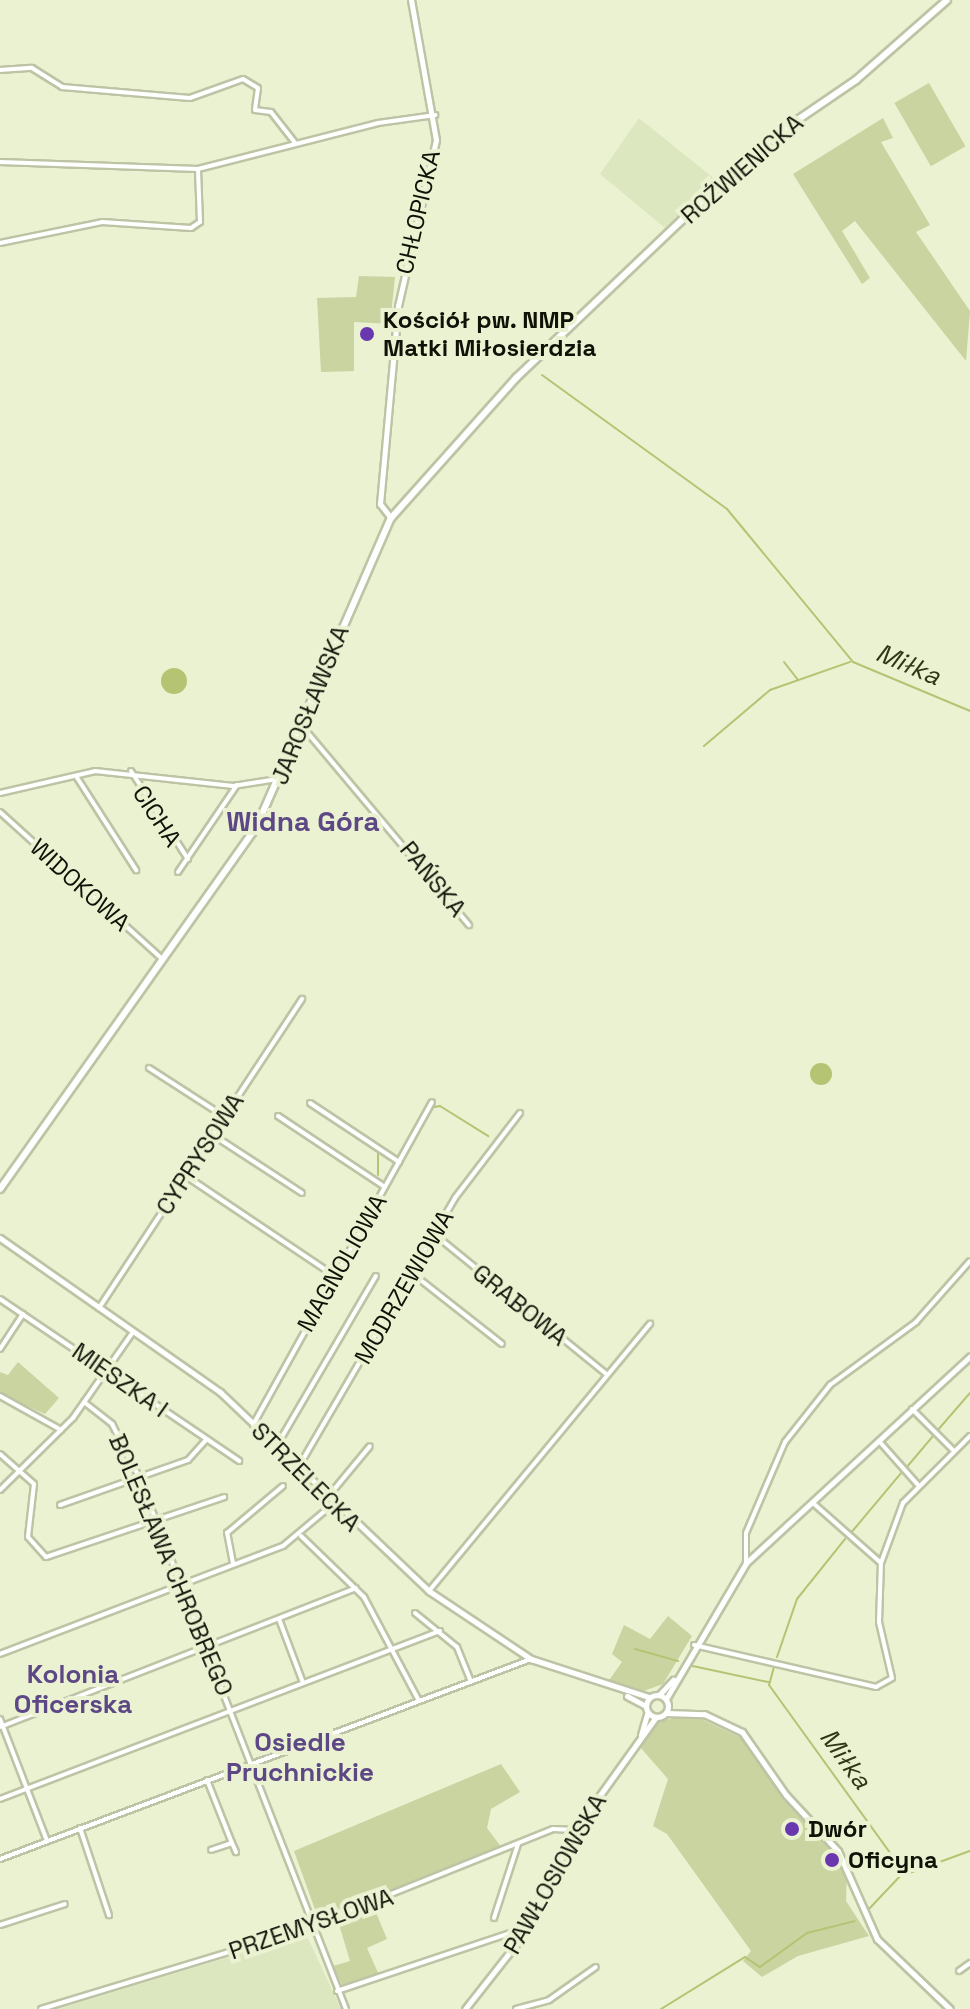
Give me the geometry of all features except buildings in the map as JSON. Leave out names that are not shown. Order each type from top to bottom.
[{"type":"main road","name":"ROŹWIENICKA","points":[[547,349],[762,147],[856,80],[947,0]]},
{"type":"main road","name":"JAROSŁAWSKA","points":[[0,1189],[160,957],[256,828],[280,779],[391,518],[547,349]]},
{"type":"street","name":"CHŁOPICKA","points":[[391,518],[380,504],[398,306],[435,115],[411,0]]},
{"type":"street","points":[[0,70],[32,68],[62,87],[190,98],[231,80],[252,81],[255,110],[271,112],[295,143]]},
{"type":"street","points":[[0,162],[198,169],[295,143],[435,115]]},
{"type":"street","points":[[0,243],[102,222],[191,228],[200,222],[198,169]]},
{"type":"street","name":"PAŃSKA","points":[[302,726],[469,925]]},
{"type":"street","points":[[0,793],[76,776],[131,771],[237,785],[280,779]]},
{"type":"street","name":"CICHA","points":[[131,771],[188,859]]},
{"type":"street","points":[[76,776],[136,870]]},
{"type":"street","name":"CICHA","points":[[178,872],[237,785]]},
{"type":"street","name":"WIDOKOWA","points":[[0,812],[160,957]]},
{"type":"street","name":"CYPRYSOWA","points":[[98,1309],[302,999]]},
{"type":"street","points":[[149,1068],[225,1117]]},
{"type":"street","name":"MAGNOLIOWA","points":[[253,1425],[432,1102]]},
{"type":"street","points":[[310,1103],[399,1162]]},
{"type":"street","name":"MODRZEWIOWA","points":[[298,1468],[434,1234],[520,1113]]},
{"type":"street","points":[[278,1116],[385,1187]]},
{"type":"street","points":[[213,1134],[302,1193]]},
{"type":"street","points":[[186,1176],[335,1276]]},
{"type":"street","name":"GRABOWA","points":[[434,1234],[607,1375]]},
{"type":"street","name":"STRZELECKA","points":[[0,1238],[220,1392],[333,1504],[429,1591],[531,1659],[623,1693],[649,1697]]},
{"type":"street","points":[[746,1563],[746,1533],[785,1442],[830,1385],[916,1322],[970,1261]]},
{"type":"street","points":[[413,1273],[502,1344]]},
{"type":"street","points":[[276,1447],[376,1276]]},
{"type":"street","name":"MIESZKA I","points":[[0,1299],[239,1461]]},
{"type":"street","points":[[0,1349],[23,1314]]},
{"type":"street","points":[[429,1591],[650,1324]]},
{"type":"street","points":[[0,1490],[61,1430],[133,1332]]},
{"type":"street","points":[[666,1713],[667,1700],[676,1676],[746,1563],[970,1356]]},
{"type":"street","points":[[0,1396],[61,1430]]},
{"type":"street","name":"BOLESŁAWA CHROBREGO","points":[[84,1402],[112,1424],[139,1477],[252,1764],[311,1927],[346,2009]]},
{"type":"street","points":[[912,1409],[952,1449]]},
{"type":"street","points":[[694,1645],[885,1685],[892,1678],[879,1622],[881,1563],[918,1485],[952,1449],[970,1436]]},
{"type":"street","points":[[60,1505],[188,1460],[206,1440]]},
{"type":"street","points":[[879,1441],[918,1485]]},
{"type":"street","points":[[327,1498],[370,1446]]},
{"type":"street","points":[[0,1454],[20,1470],[36,1491],[28,1537],[46,1557],[224,1497]]},
{"type":"street","points":[[233,1564],[229,1529],[283,1486]]},
{"type":"street","points":[[813,1503],[881,1563]]},
{"type":"street","points":[[0,1654],[301,1536],[333,1504]]},
{"type":"street","points":[[301,1536],[356,1588],[418,1699]]},
{"type":"street","points":[[1,1727],[356,1588]]},
{"type":"street","points":[[415,1613],[440,1631],[470,1680]]},
{"type":"street","points":[[279,1619],[303,1683]]},
{"type":"street","points":[[0,1799],[440,1631]]},
{"type":"street","points":[[515,1648],[515,1663]]},
{"type":"street","points":[[0,1859],[531,1659]]},
{"type":"street","points":[[676,1676],[659,1695],[649,1697],[646,1709],[656,1717],[666,1713],[689,1712]]},
{"type":"street","name":"STRZELECKA","points":[[623,1693],[646,1709]]},
{"type":"street","points":[[659,1695],[689,1712],[727,1722],[751,1740],[786,1795],[838,1851],[877,1939],[950,2009]]},
{"type":"street","name":"PAWŁOSIOWSKA","points":[[640,1736],[646,1709]]},
{"type":"street","name":"PAWŁOSIOWSKA","points":[[465,2009],[528,1927],[575,1830],[656,1717]]},
{"type":"street","points":[[0,1719],[47,1841]]},
{"type":"street","points":[[207,1780],[236,1852]]},
{"type":"street","points":[[80,1828],[109,1915]]},
{"type":"street","name":"PRZEMYSŁOWA","points":[[41,2009],[311,1927],[553,1829],[575,1830]]},
{"type":"street","points":[[211,1850],[232,1843]]},
{"type":"street","points":[[494,1918],[518,1844]]},
{"type":"street","points":[[0,1925],[65,1904]]},
{"type":"street","points":[[337,1991],[528,1927]]},
{"type":"street","points":[[959,1971],[970,1963]]},
{"type":"street","points":[[516,2009],[549,2000],[596,1967]]},
{"type":"shaded area","points":[[929,83],[966,146],[931,166],[894,103]]},
{"type":"shaded area","points":[[639,118],[716,180],[665,228],[600,174]]},
{"type":"shaded area","points":[[883,118],[893,138],[881,142],[930,225],[916,232],[970,311],[966,361],[855,221],[842,231],[870,278],[862,284],[793,174]]},
{"type":"shaded area","points":[[359,276],[395,277],[390,324],[354,322],[354,371],[321,372],[317,298],[356,297]]},
{"type":"shaded area","points":[[174,668],[183,672],[187,681],[183,690],[174,694],[165,690],[161,681],[165,672]]},
{"type":"shaded area","points":[[821,1063],[829,1066],[832,1074],[829,1082],[821,1085],[813,1082],[810,1074],[813,1066]]},
{"type":"shaded area","points":[[18,1362],[59,1398],[45,1414],[0,1394],[0,1372],[8,1375]]},
{"type":"shaded area","points":[[668,1616],[692,1636],[663,1684],[641,1692],[607,1683],[622,1662],[612,1654],[624,1625],[650,1639]]},
{"type":"shaded area","points":[[690,1714],[742,1738],[785,1801],[829,1843],[847,1870],[846,1901],[869,1936],[798,1956],[762,1977],[743,1961],[751,1951],[667,1834],[653,1826],[668,1779],[640,1747],[657,1722]]},
{"type":"shaded area","points":[[501,1764],[520,1792],[491,1809],[487,1828],[502,1848],[318,1918],[294,1851]]},
{"type":"shaded area","points":[[374,1908],[387,1939],[367,1948],[379,1975],[343,1987],[333,1966],[350,1961],[338,1921]]},
{"type":"shaded area","points":[[306,1934],[341,2009],[58,2009]]},
{"type":"waterway","points":[[542,375],[727,509],[853,662],[970,711]]},
{"type":"waterway","points":[[784,662],[798,680]]},
{"type":"waterway","points":[[704,746],[770,690],[850,662]]},
{"type":"waterway","points":[[430,1108],[440,1106],[488,1136]]},
{"type":"waterway","points":[[378,1151],[378,1175]]},
{"type":"waterway","points":[[357,1241],[404,1156]]},
{"type":"waterway","name":"Miłka","points":[[937,1431],[970,1393]]},
{"type":"waterway","name":"Miłka","points":[[906,1468],[934,1435]]},
{"type":"waterway","name":"Miłka","points":[[850,1534],[902,1472]]},
{"type":"waterway","name":"Miłka","points":[[777,1657],[797,1599],[845,1539]]},
{"type":"waterway","points":[[635,1649],[678,1661]]},
{"type":"waterway","name":"Miłka","points":[[775,1663],[769,1685],[904,1872],[869,1909]]},
{"type":"waterway","points":[[688,1665],[768,1682]]},
{"type":"waterway","points":[[904,1875],[970,1851]]},
{"type":"waterway","name":"Miłka","points":[[661,2009],[745,1957],[760,1967],[807,1933],[855,1921]]},
{"type":"place","name":"Kościół pw. NMP Matki Miłosierdzia","points":[[367,334]]},
{"type":"place","name":"Dwór","points":[[792,1829]]},
{"type":"place","name":"Oficyna","points":[[832,1860]]},
{"type":"district","name":"Widna Góra","points":[[303,821]]},
{"type":"district","name":"Kolonia Oficerska","points":[[73,1690]]},
{"type":"district","name":"Osiedle Pruchnickie","points":[[300,1758]]}]
